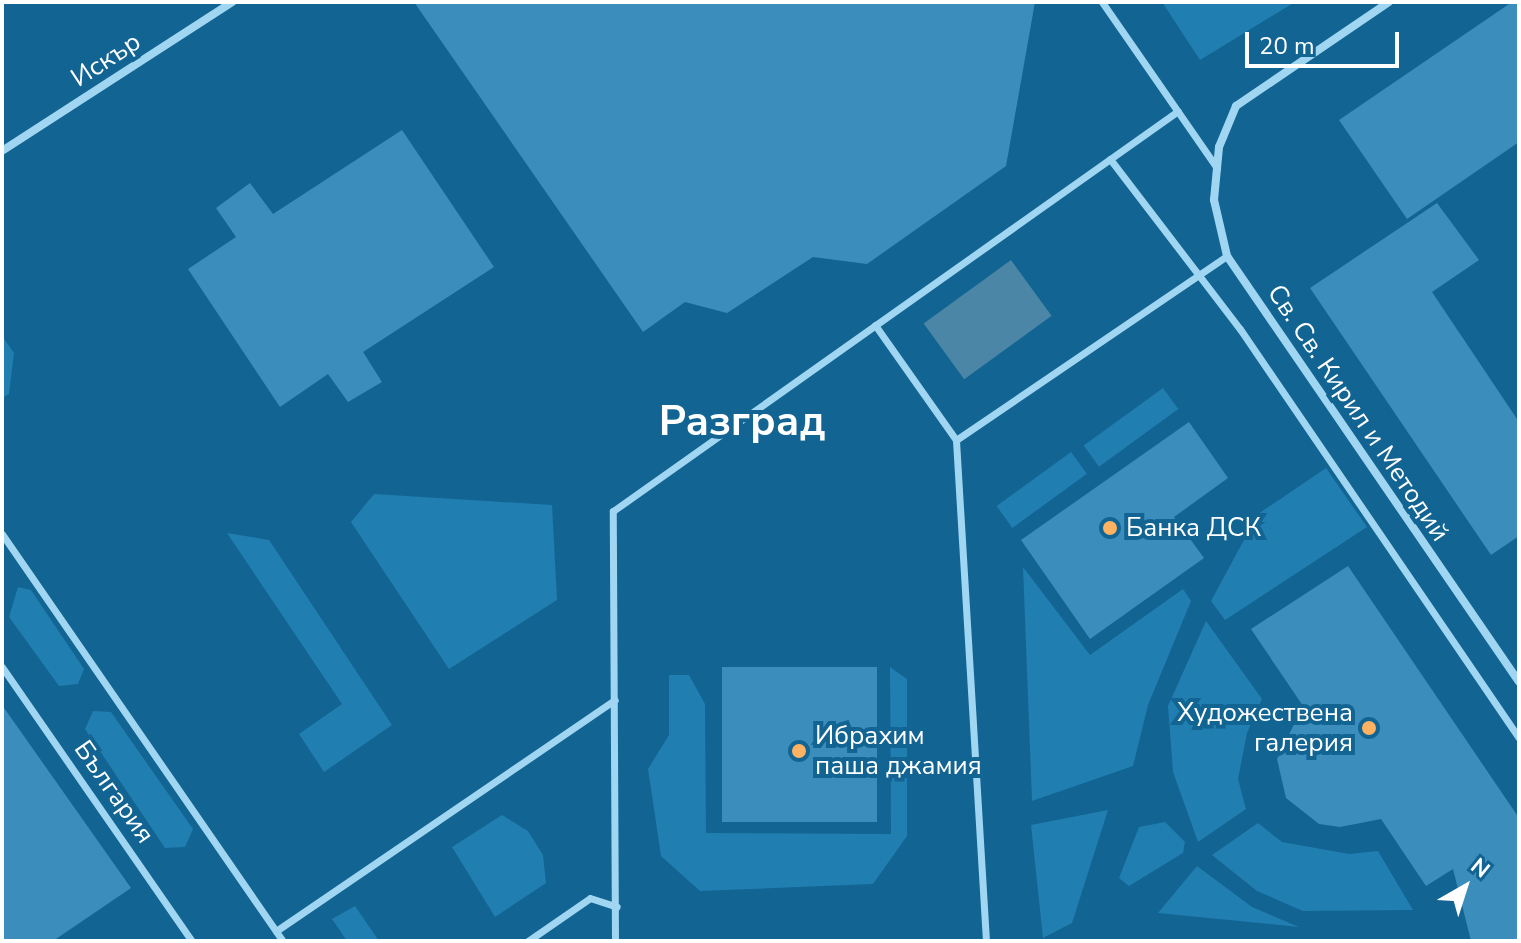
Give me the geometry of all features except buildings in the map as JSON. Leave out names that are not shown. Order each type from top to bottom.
[{"type":"street","name":"Искър","points":[[2,151],[232,2]]},
{"type":"street","points":[[1102,2],[1217,168]]},
{"type":"street","name":"Св. Св. Кирил и Методий","points":[[1389,2],[1236,106],[1219,147],[1214,200],[1227,256],[1519,682]]},
{"type":"street","points":[[615,941],[613,511],[1178,111]]},
{"type":"street","points":[[1110,159],[1201,274],[1519,738]]},
{"type":"street","points":[[956,440],[1227,256]]},
{"type":"street","points":[[875,325],[956,440],[986,941]]},
{"type":"street","points":[[2,534],[283,941]]},
{"type":"street","name":"България","points":[[2,667],[192,941]]},
{"type":"street","points":[[276,931],[615,700]]},
{"type":"street","points":[[528,941],[590,898],[617,907]]},
{"type":"shaded area","points":[[1162,2],[1295,2],[1200,60]]},
{"type":"shaded area","points":[[1011,260],[1052,316],[964,379],[924,323]]},
{"type":"shaded area","points":[[2,336],[14,353],[9,394],[2,398]]},
{"type":"shaded area","points":[[1163,388],[1178,409],[1099,467],[1084,446]]},
{"type":"shaded area","points":[[1071,452],[1087,474],[1012,528],[997,506]]},
{"type":"shaded area","points":[[1326,468],[1367,527],[1225,620],[1211,601],[1258,514]]},
{"type":"shaded area","points":[[374,494],[552,505],[557,600],[449,669],[351,522]]},
{"type":"shaded area","points":[[227,533],[269,540],[392,725],[324,772],[299,734],[342,704]]},
{"type":"shaded area","points":[[1023,567],[1090,655],[1183,589],[1191,601],[1148,705],[1133,766],[1032,801]]},
{"type":"shaded area","points":[[18,587],[31,590],[84,669],[78,684],[59,686],[9,617]]},
{"type":"shaded area","points":[[1206,621],[1262,699],[1247,733],[1238,779],[1246,809],[1198,842],[1173,772],[1168,706]]},
{"type":"shaded area","points":[[890,667],[907,679],[907,836],[873,884],[700,891],[661,856],[648,769],[669,735],[669,675],[689,675],[705,704],[706,833],[891,834]]},
{"type":"shaded area","points":[[93,711],[111,712],[193,829],[185,847],[165,848],[85,729]]},
{"type":"shaded area","points":[[1108,810],[1072,923],[1043,938],[1031,825]]},
{"type":"shaded area","points":[[502,815],[528,831],[543,855],[546,883],[495,917],[452,847]]},
{"type":"shaded area","points":[[1165,822],[1185,842],[1183,853],[1129,886],[1119,878],[1139,827]]},
{"type":"shaded area","points":[[1258,823],[1282,842],[1349,854],[1378,851],[1413,910],[1303,911],[1257,891],[1212,855]]},
{"type":"shaded area","points":[[1197,866],[1252,907],[1299,927],[1158,913]]},
{"type":"shaded area","points":[[355,906],[379,941],[347,941],[332,919]]},
{"type":"place","name":"Банка ДСК","points":[[1110,528]]},
{"type":"place","name":"Художествена галерия","points":[[1369,728]]},
{"type":"place","name":"Ибрахим паша джамия","points":[[799,751]]},
{"type":"district","name":"Разград","points":[[742,422]]}]
